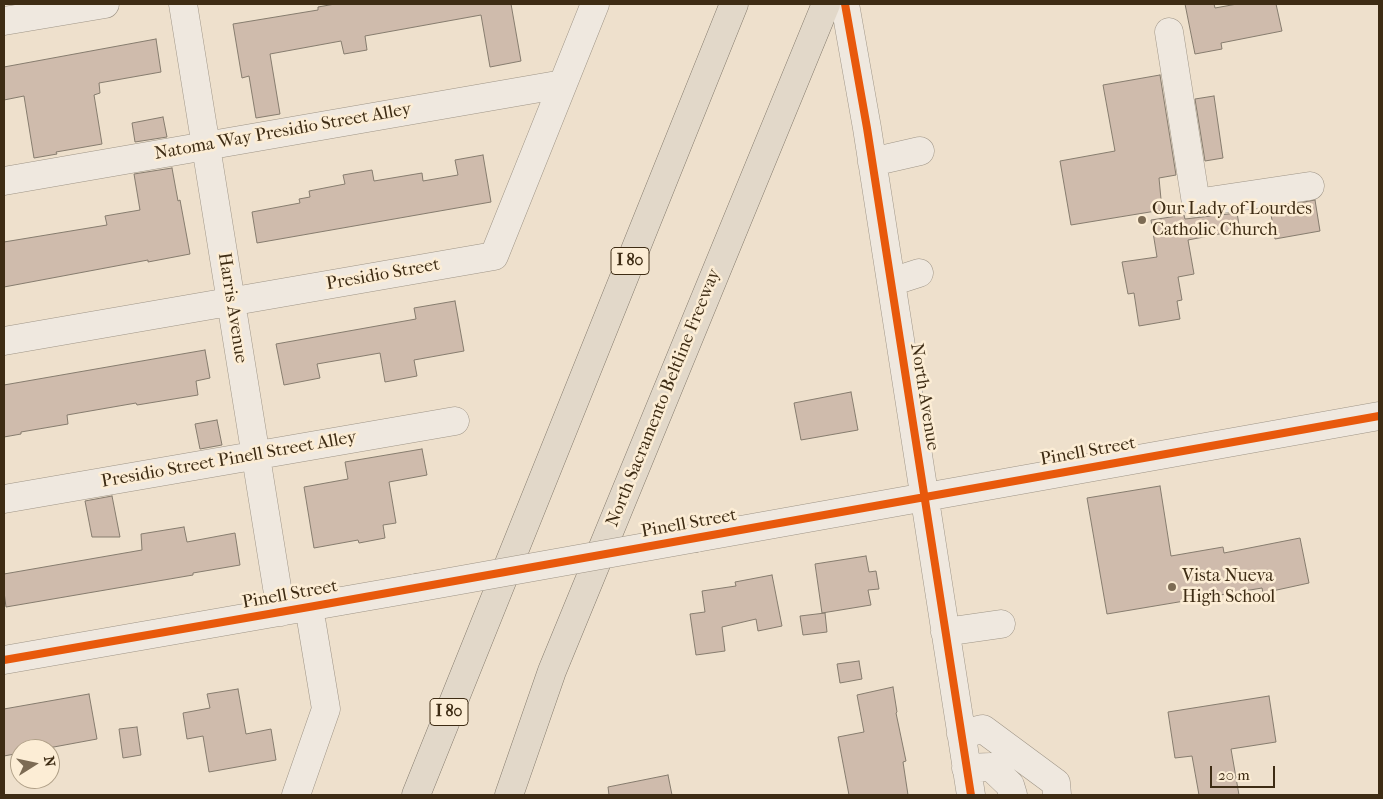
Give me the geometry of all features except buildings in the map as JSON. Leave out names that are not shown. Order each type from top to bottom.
[{"type":"highway","name":"I 80","points":[[416,795],[734,4]]},
{"type":"highway","name":"North Sacramento Beltline Freeway","points":[[509,795],[552,671],[826,4]]},
{"type":"street","points":[[4,21],[106,4]]},
{"type":"street","name":"Harris Avenue","points":[[183,4],[281,612]]},
{"type":"street","name":"Presidio Street","points":[[4,341],[494,256],[595,4]]},
{"type":"street","name":"North Avenue","points":[[845,4],[872,162],[971,795]]},
{"type":"street","points":[[1169,32],[1196,204],[1310,186]]},
{"type":"street","name":"Natoma Way Presidio Street Alley","points":[[4,181],[562,84]]},
{"type":"street","points":[[872,162],[920,151]]},
{"type":"street","points":[[891,282],[919,273]]},
{"type":"street","name":"Pinell Street","points":[[4,660],[1379,416]]},
{"type":"street","name":"Presidio Street Pinell Street Alley","points":[[4,499],[455,421]]},
{"type":"street","points":[[296,795],[326,708],[309,607]]},
{"type":"street","points":[[945,632],[1000,624]]},
{"type":"street","points":[[961,734],[984,729],[1056,783],[1058,795]]},
{"type":"street","points":[[966,768],[991,768],[1010,785],[1013,795]]},
{"type":"cycle path","points":[[845,4],[867,128],[971,795]]},
{"type":"cycle path","points":[[4,660],[1379,416]]},
{"type":"place","name":"Our Lady of Lourdes Catholic Church","points":[[1142,220]]},
{"type":"place","name":"Vista Nueva High School","points":[[1172,587]]}]
